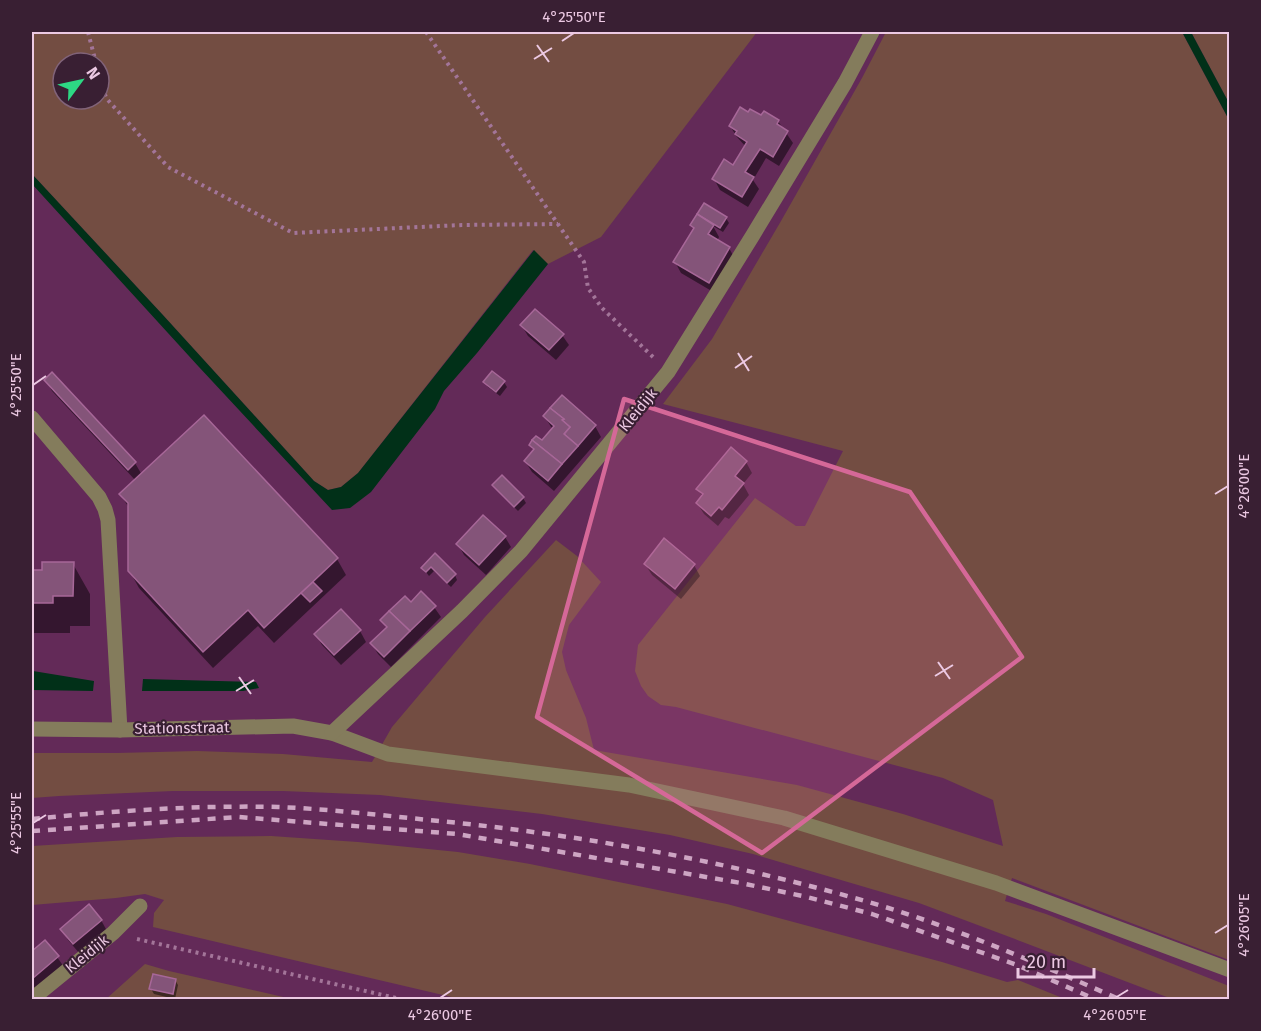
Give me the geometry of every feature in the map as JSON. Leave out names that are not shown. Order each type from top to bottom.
[{"type":"street","name":"Kleidijk","points":[[332,733],[462,611],[521,551],[669,372],[845,83],[872,32]]},
{"type":"street","points":[[32,418],[99,497],[105,509],[108,520],[120,730]]},
{"type":"street","name":"Stationsstraat","points":[[32,729],[120,730],[293,726],[332,733],[388,754],[629,785],[784,818],[996,883],[1230,970]]},
{"type":"street","name":"Kleidijk","points":[[32,999],[113,933],[140,906]]},
{"type":"path","points":[[88,32],[93,51]]},
{"type":"path","points":[[426,32],[584,262],[588,288],[602,308],[669,372]]},
{"type":"path","points":[[111,104],[168,167],[293,233],[462,225],[558,224]]},
{"type":"path","points":[[113,933],[405,999]]},
{"type":"highlighted area","points":[[624,399],[910,492],[1022,657],[762,853],[537,717]]},
{"type":"shaded area","points":[[32,32],[757,32],[601,237],[548,264],[533,250],[358,473],[341,487],[328,490],[314,481],[32,174]]},
{"type":"shaded area","points":[[886,32],[1182,32],[1229,120],[1229,960],[1012,878],[1005,901],[1046,914],[1229,986],[1229,999],[1172,999],[919,903],[753,854],[670,835],[542,814],[380,795],[283,791],[173,791],[32,798],[32,753],[197,751],[283,754],[372,762],[392,727],[485,617],[556,540],[577,556],[601,582],[569,625],[562,652],[566,670],[586,718],[594,750],[797,785],[903,814],[1003,846],[993,800],[943,778],[676,707],[661,705],[648,696],[635,671],[638,645],[755,498],[796,526],[805,526],[843,451],[663,404],[712,339],[781,221]]},
{"type":"shaded area","points":[[1182,32],[1191,32],[1229,103],[1229,120]]},
{"type":"shaded area","points":[[1191,32],[1229,32],[1229,103]]},
{"type":"shaded area","points":[[32,174],[314,481],[328,490],[341,487],[358,473],[534,250],[548,264],[444,391],[435,409],[371,492],[350,508],[332,510],[32,184]]},
{"type":"shaded area","points":[[32,669],[94,681],[93,691],[32,690]]},
{"type":"shaded area","points":[[143,679],[256,682],[259,688],[243,691],[142,691]]},
{"type":"shaded area","points":[[271,836],[458,852],[530,864],[727,904],[942,962],[1007,982],[1018,980],[1065,999],[460,999],[153,927],[154,913],[164,900],[145,894],[32,905],[32,846],[177,837]]},
{"type":"shaded area","points":[[145,964],[169,971],[292,999],[105,1000]]},
{"type":"building","points":[[740,107],[748,112],[750,109],[761,115],[764,111],[779,120],[777,124],[788,131],[773,157],[760,149],[745,172],[754,177],[742,197],[712,179],[724,159],[733,165],[747,142],[735,134],[737,131],[729,126]]},
{"type":"building","points":[[704,203],[727,217],[720,228],[697,214]]},
{"type":"building","points":[[697,214],[714,225],[708,234],[730,247],[709,283],[673,262],[694,228],[690,225]]},
{"type":"building","points":[[535,309],[564,334],[549,350],[520,325]]},
{"type":"building","points":[[492,371],[505,381],[496,392],[483,382]]},
{"type":"building","points":[[52,372],[136,462],[128,470],[44,380]]},
{"type":"building","points":[[562,395],[596,425],[578,446],[564,434],[570,427],[550,408]]},
{"type":"building","points":[[550,408],[570,427],[564,434],[578,446],[562,464],[532,440],[536,436],[542,440],[554,426],[543,416]]},
{"type":"building","points":[[204,415],[338,558],[264,628],[248,610],[203,652],[128,571],[128,503],[119,494]]},
{"type":"building","points":[[532,440],[562,464],[548,481],[524,461],[534,449],[529,445]]},
{"type":"building","points":[[731,447],[747,461],[735,476],[744,483],[722,510],[719,507],[711,516],[696,503],[703,494],[696,489]]},
{"type":"building","points":[[502,475],[524,497],[514,507],[492,485]]},
{"type":"building","points":[[483,515],[506,536],[479,565],[456,544]]},
{"type":"building","points":[[664,538],[695,564],[675,589],[644,564]]},
{"type":"building","points":[[435,553],[456,574],[447,583],[431,567],[426,572],[421,568]]},
{"type":"building","points":[[42,562],[74,562],[73,596],[53,596],[53,603],[32,603],[32,570],[42,570]]},
{"type":"building","points":[[313,582],[322,591],[310,602],[301,593]]},
{"type":"building","points":[[421,591],[436,606],[410,631],[389,611],[405,596],[411,602]]},
{"type":"building","points":[[341,609],[361,630],[334,655],[314,634]]},
{"type":"building","points":[[389,611],[410,631],[384,657],[370,643],[387,627],[380,620]]},
{"type":"building","points":[[89,904],[102,920],[73,944],[60,929]]},
{"type":"building","points":[[45,940],[59,956],[32,979],[32,951]]},
{"type":"building","points":[[153,974],[176,979],[173,994],[149,989]]},
{"type":"railway","points":[[32,819],[155,809],[278,807],[354,812],[594,841],[703,861],[865,901],[962,934],[1121,1000]]},
{"type":"railway","points":[[32,831],[239,817],[457,834],[741,883],[807,897],[872,914],[1017,965],[1097,1000]]}]
